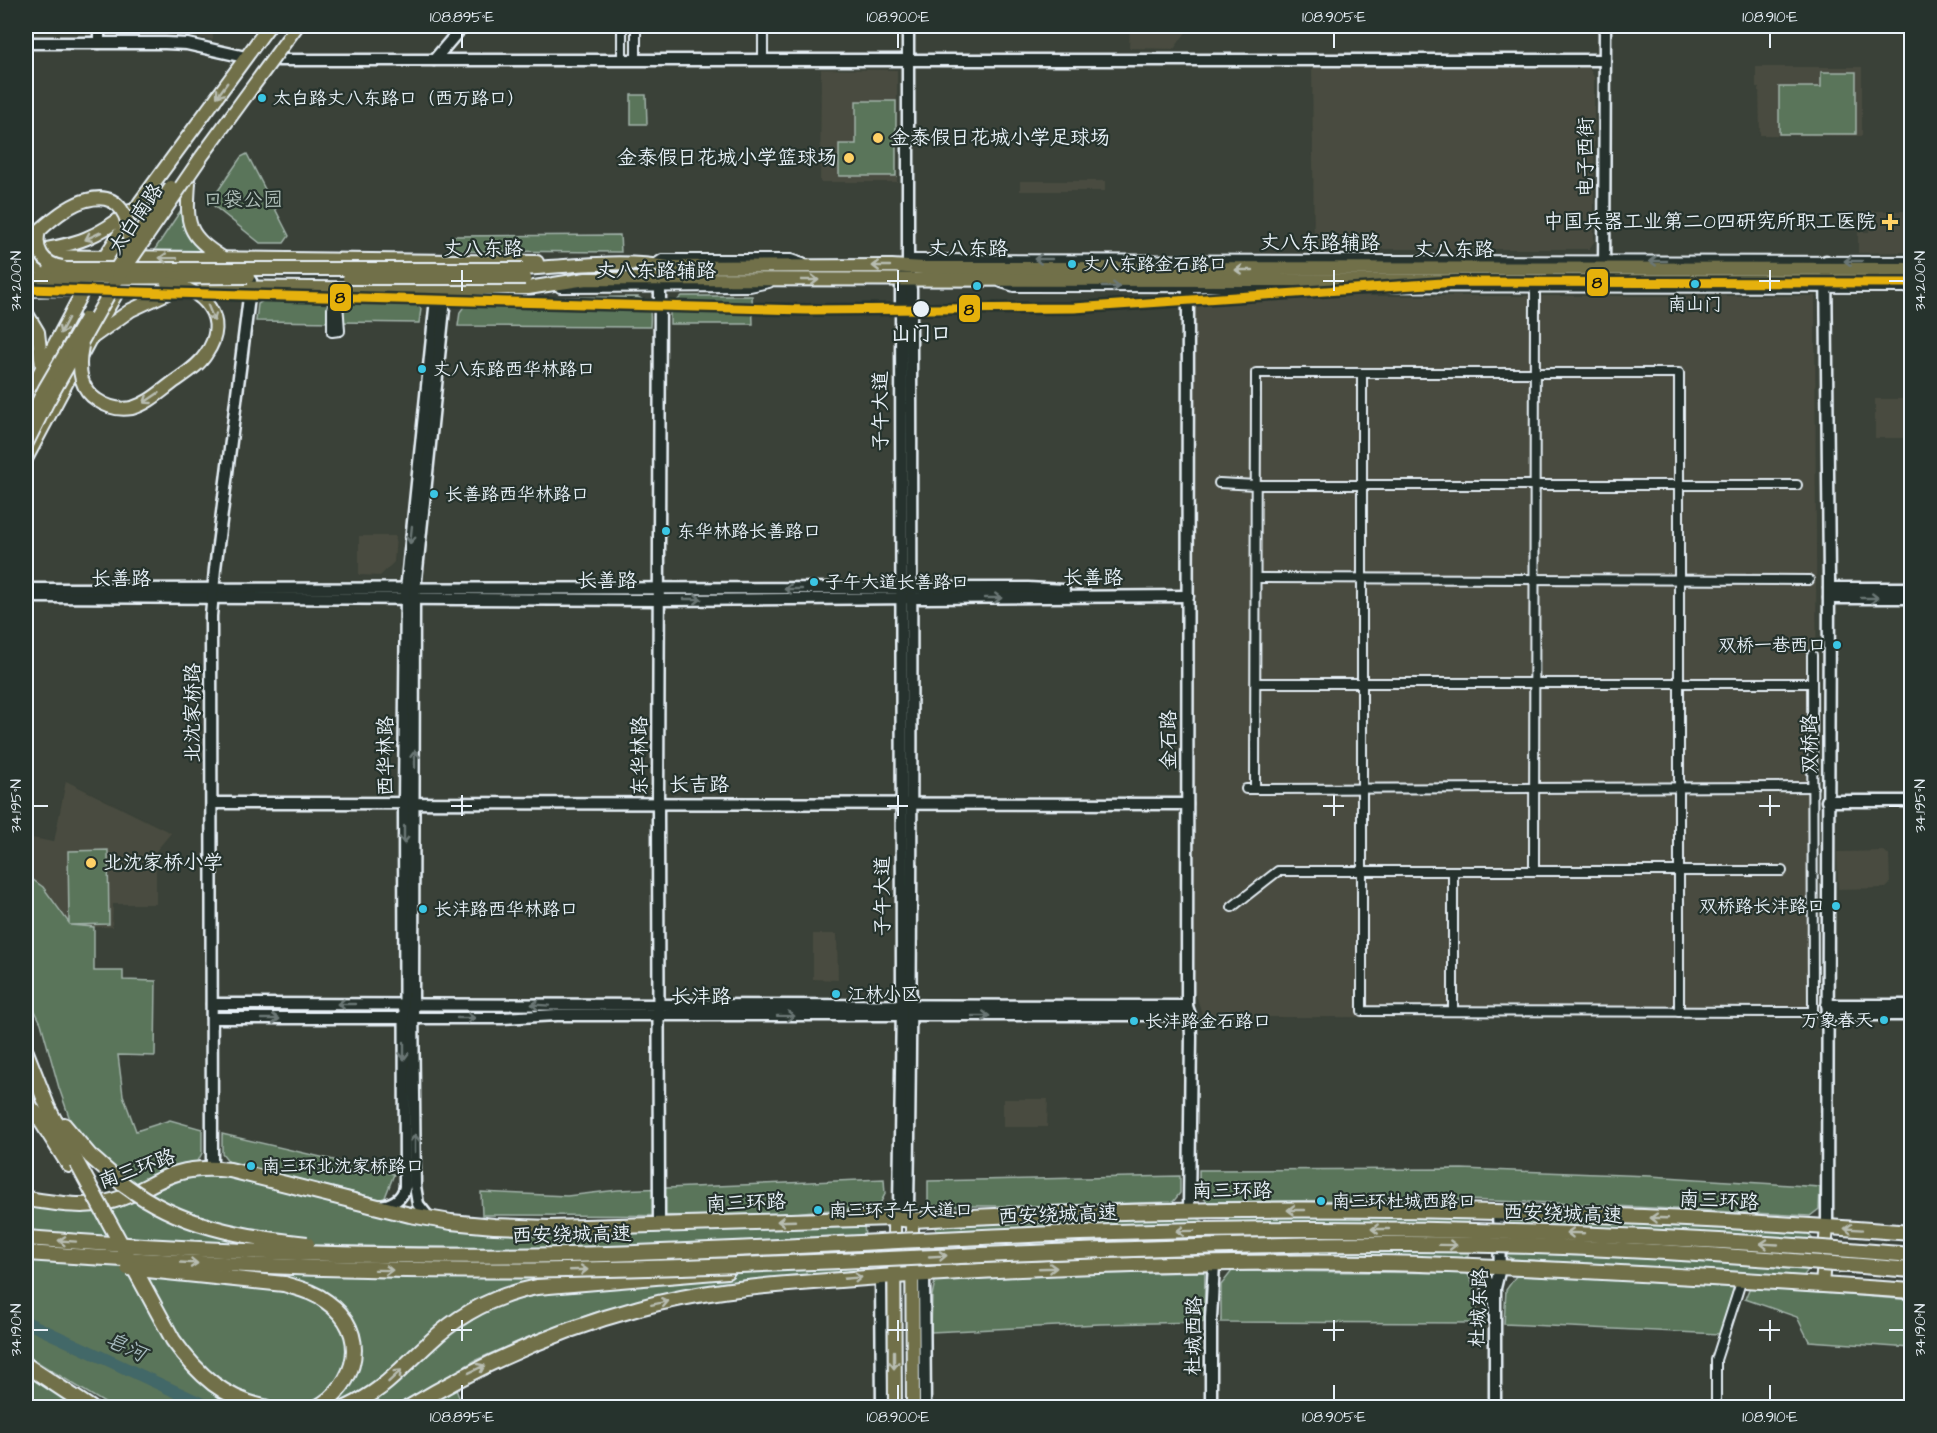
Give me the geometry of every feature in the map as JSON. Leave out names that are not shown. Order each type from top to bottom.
[{"type":"highway","points":[[26,1052],[73,1164],[145,1308],[183,1368],[203,1387],[224,1401],[240,1407]]},
{"type":"highway","points":[[26,1102],[73,1164],[173,1340],[192,1366],[214,1385],[233,1397],[254,1405],[268,1407]]},
{"type":"highway","points":[[48,1108],[90,1156],[127,1186],[181,1218],[255,1239],[420,1256]]},
{"type":"highway","name":"南三环路","points":[[26,1199],[79,1205],[102,1204],[123,1198],[170,1176],[193,1169],[212,1168],[230,1170],[451,1222],[550,1228],[1189,1211],[1498,1211],[1713,1220],[1911,1233]]},
{"type":"highway","name":"西安绕城高速","points":[[26,1238],[203,1249],[420,1256],[702,1251],[1118,1232],[1435,1229],[1592,1234],[1798,1245],[1911,1255]]},
{"type":"highway","name":"西安绕城高速","points":[[26,1253],[190,1263],[440,1271],[566,1270],[796,1263],[1049,1251],[1395,1244],[1593,1249],[1911,1270]]},
{"type":"highway","points":[[26,1253],[157,1272],[284,1284],[310,1292],[329,1302],[347,1321],[354,1351],[349,1377],[330,1400],[316,1407]]},
{"type":"highway","points":[[346,1407],[370,1397],[388,1383],[429,1343],[471,1310],[521,1290],[694,1275],[796,1263]]},
{"type":"highway","points":[[408,1407],[452,1381],[540,1340],[643,1306],[752,1287],[887,1276],[1045,1268],[1330,1263],[1477,1266],[1742,1279],[1911,1291]]},
{"type":"highway","points":[[26,1365],[91,1407]]},
{"type":"main road","name":"太白南路","points":[[26,398],[84,288],[140,202],[269,26]]},
{"type":"main road","name":"太白南路","points":[[26,426],[45,388],[129,247],[287,26]]},
{"type":"main road","name":"太白南路","points":[[26,445],[128,264],[202,156],[297,26]]},
{"type":"main road","name":"太白南路","points":[[87,339],[189,183],[304,26]]},
{"type":"main road","points":[[189,183],[188,220],[192,230],[203,245],[224,259]]},
{"type":"main road","points":[[74,269],[55,266],[47,261],[40,254],[37,240],[39,231],[48,223],[86,200],[98,198],[119,206],[126,217],[130,231],[129,247]]},
{"type":"main road","points":[[26,254],[66,246],[96,236],[140,202]]},
{"type":"main road","points":[[26,254],[104,258],[515,261],[581,265]]},
{"type":"main road","name":"丈八东路","points":[[26,290],[181,287],[442,289],[525,278],[581,265],[653,265],[665,278]]},
{"type":"main road","name":"丈八东路","points":[[665,278],[813,266],[991,280],[1604,274],[1827,275],[1911,281]]},
{"type":"main road","points":[[26,268],[52,273]]},
{"type":"main road","name":"丈八东路","points":[[26,279],[74,269],[586,279],[784,280],[907,272],[1535,284],[1604,274]]},
{"type":"main road","name":"丈八东路","points":[[1827,275],[1911,269]]},
{"type":"main road","name":"丈八东路","points":[[52,273],[145,279],[525,278]]},
{"type":"main road","points":[[87,339],[80,358],[83,385],[91,396],[104,405],[119,409],[132,408],[147,402],[198,363],[213,345],[215,334],[213,313],[207,302],[197,293],[176,284],[145,279]]},
{"type":"main road","points":[[26,459],[87,339],[131,310],[181,287]]},
{"type":"main road","points":[[26,312],[38,332],[42,368]]},
{"type":"main road","name":"子午大道","points":[[894,1218],[887,1276],[895,1407]]},
{"type":"main road","name":"子午大道","points":[[912,1220],[918,1274],[913,1407]]},
{"type":"main road","points":[[1822,1285],[1827,1227]]},
{"type":"street","points":[[99,26],[99,43]]},
{"type":"street","points":[[434,60],[463,26]]},
{"type":"street","points":[[622,26],[622,60]]},
{"type":"street","points":[[636,26],[636,60]]},
{"type":"street","points":[[763,26],[763,60]]},
{"type":"street","name":"子午大道","points":[[908,26],[907,1011],[908,1207],[912,1220]]},
{"type":"street","name":"电子西街","points":[[1604,274],[1605,26]]},
{"type":"street","points":[[26,43],[187,44],[245,57]]},
{"type":"street","points":[[278,60],[1604,60]]},
{"type":"street","name":"丈八东路辅路","points":[[653,265],[662,259],[791,259],[813,266]]},
{"type":"street","name":"北沈家桥路","points":[[212,1168],[212,593],[252,260]]},
{"type":"street","name":"丈八东路辅路","points":[[1827,275],[1911,261]]},
{"type":"street","name":"丈八东路辅路","points":[[907,272],[1827,275],[1911,288]]},
{"type":"street","name":"双桥路","points":[[1827,275],[1829,593],[1827,1227]]},
{"type":"street","name":"丈八东路辅路","points":[[525,278],[665,278]]},
{"type":"street","name":"东华林路","points":[[659,1225],[659,594],[665,278]]},
{"type":"street","name":"金石路","points":[[1188,279],[1189,1211]]},
{"type":"street","points":[[1534,872],[1535,284]]},
{"type":"street","points":[[337,288],[340,331],[332,332],[332,309],[337,288]]},
{"type":"street","name":"西华林路","points":[[377,1206],[390,1204],[402,1196],[405,1190],[409,1018],[410,594],[442,289]]},
{"type":"street","points":[[1256,789],[1256,373],[1679,374],[1679,1012]]},
{"type":"street","points":[[1362,373],[1362,1011],[1813,1012],[1812,655]]},
{"type":"street","points":[[1219,483],[1256,485],[1797,485]]},
{"type":"street","points":[[1256,578],[1809,580]]},
{"type":"street","points":[[1829,593],[1911,588]]},
{"type":"street","name":"长善路","points":[[26,589],[410,594],[1188,593]]},
{"type":"street","name":"长善路","points":[[26,597],[212,593]]},
{"type":"street","points":[[1829,593],[1911,598]]},
{"type":"street","points":[[1256,683],[1812,683]]},
{"type":"street","points":[[1246,789],[1813,787]]},
{"type":"street","points":[[1827,801],[1911,801]]},
{"type":"street","name":"长吉路","points":[[212,803],[1187,804]]},
{"type":"street","points":[[1233,907],[1278,871],[1782,871]]},
{"type":"street","points":[[1453,872],[1453,1011]]},
{"type":"street","name":"长沣路","points":[[212,1004],[409,1003],[659,1011]]},
{"type":"street","points":[[1827,1010],[1911,1005]]},
{"type":"street","name":"长沣路","points":[[212,1018],[409,1018],[659,1011],[1188,1010]]},
{"type":"street","points":[[1827,1010],[1911,1015]]},
{"type":"street","name":"子午大道","points":[[894,1218],[899,1207],[907,1011]]},
{"type":"street","name":"西华林路","points":[[409,1018],[416,1192],[418,1204],[429,1218]]},
{"type":"street","name":"杜城东路","points":[[1494,1407],[1495,1288],[1500,1268],[1498,1211]]},
{"type":"street","name":"杜城西路","points":[[1211,1407],[1211,1318],[1214,1264]]},
{"type":"street","name":"杜城东路","points":[[1477,1266],[1488,1282],[1488,1407]]},
{"type":"street","points":[[918,1274],[925,1407]]},
{"type":"street","points":[[882,1407],[887,1276]]},
{"type":"street","points":[[1716,1406],[1716,1360],[1742,1279]]},
{"type":"shaded area","points":[[119,26],[213,26],[213,40],[187,35],[128,34]]},
{"type":"shaded area","points":[[1130,26],[1189,26],[1189,28],[1174,49],[1129,48]]},
{"type":"shaded area","points":[[1756,67],[1862,67],[1862,136],[1760,135]]},
{"type":"shaded area","points":[[1312,68],[1589,68],[1594,77],[1594,242],[1589,249],[1314,249]]},
{"type":"shaded area","points":[[821,69],[897,70],[897,182],[820,182]]},
{"type":"shaded area","points":[[1020,181],[1105,181],[1105,191],[1020,191]]},
{"type":"shaded area","name":"中国兵器工业第二0四研究所职工医院","points":[[1869,211],[1911,211],[1911,252],[1858,253],[1858,232],[1869,232]]},
{"type":"shaded area","points":[[1202,296],[1815,296],[1818,1018],[1203,1017],[1195,992],[1195,302]]},
{"type":"shaded area","points":[[1875,399],[1906,399],[1905,438],[1875,438]]},
{"type":"shaded area","points":[[359,536],[396,536],[394,562],[380,576],[359,575]]},
{"type":"shaded area","name":"北沈家桥小学","points":[[66,781],[171,833],[156,851],[156,904],[113,904],[112,927],[71,927],[43,887],[26,875],[26,837],[54,842]]},
{"type":"shaded area","points":[[1884,851],[1889,855],[1890,884],[1886,888],[1838,889],[1837,852]]},
{"type":"shaded area","points":[[813,934],[837,934],[838,980],[813,979]]},
{"type":"shaded area","points":[[1003,1099],[1048,1099],[1047,1127],[1003,1127]]},
{"type":"green space","points":[[1821,72],[1856,72],[1856,134],[1779,134],[1779,87],[1821,87]]},
{"type":"green space","points":[[631,95],[646,95],[647,124],[631,124]]},
{"type":"green space","points":[[856,101],[896,101],[896,176],[839,176],[839,144],[856,144]]},
{"type":"green space","name":"口袋公园","points":[[247,154],[289,236],[284,243],[260,243],[214,206],[213,198],[241,157]]},
{"type":"green space","points":[[183,207],[209,254],[155,252]]},
{"type":"green space","points":[[620,235],[621,252],[452,251],[452,236]]},
{"type":"green space","points":[[682,296],[752,296],[753,324],[670,324],[670,307]]},
{"type":"green space","points":[[638,297],[650,309],[650,327],[458,326],[460,312],[470,298]]},
{"type":"green space","points":[[268,298],[414,299],[421,309],[419,323],[256,321],[258,304]]},
{"type":"green space","points":[[26,322],[32,336],[34,350],[26,379]]},
{"type":"green space","points":[[108,850],[109,924],[70,925],[94,927],[94,971],[123,971],[123,980],[156,981],[155,1056],[118,1055],[123,1095],[136,1131],[170,1120],[202,1129],[202,1153],[198,1161],[134,1184],[100,1156],[73,1128],[41,1023],[26,993],[26,875],[43,887],[69,923],[68,851]]},
{"type":"green space","points":[[222,1134],[394,1174],[384,1200],[229,1162],[222,1153]]},
{"type":"green space","points":[[1462,1169],[1650,1176],[1820,1187],[1819,1209],[1810,1216],[1432,1199],[1207,1202],[1199,1192],[1199,1170]]},
{"type":"green space","points":[[223,1176],[409,1220],[864,1223],[867,1270],[749,1280],[710,1286],[670,1293],[594,1313],[526,1338],[476,1360],[394,1407],[111,1407],[26,1355],[26,1205],[78,1211],[109,1210],[127,1205],[183,1180]]},
{"type":"green space","points":[[1180,1176],[1180,1193],[1173,1202],[928,1206],[928,1181]]},
{"type":"green space","points":[[884,1179],[885,1194],[878,1208],[812,1211],[771,1216],[482,1215],[481,1192],[567,1196],[618,1190]]},
{"type":"green space","points":[[1227,1215],[1469,1215],[1469,1255],[1465,1259],[1231,1258],[1226,1255]]},
{"type":"green space","points":[[1196,1217],[1204,1222],[1204,1250],[1195,1258],[945,1266],[938,1260],[936,1228],[943,1224]]},
{"type":"green space","points":[[1519,1217],[1807,1231],[1813,1240],[1808,1270],[1802,1278],[1512,1259],[1507,1256],[1508,1222]]},
{"type":"green space","points":[[1232,1271],[1467,1273],[1476,1290],[1477,1323],[1221,1322],[1221,1285]]},
{"type":"green space","points":[[1205,1272],[1204,1322],[1100,1324],[931,1332],[932,1296],[935,1281],[1030,1275]]},
{"type":"green space","points":[[1516,1276],[1735,1284],[1720,1334],[1504,1324],[1506,1290]]},
{"type":"green space","points":[[1750,1287],[1911,1300],[1911,1348],[1809,1341],[1797,1317],[1745,1299]]},
{"type":"green space","points":[[26,1375],[78,1407],[26,1407]]},
{"type":"green space","points":[[455,1387],[463,1407],[416,1408]]},
{"type":"waterway","name":"皂河","points":[[26,1322],[211,1408]]},
{"type":"transit line","name":"8","points":[[26,289],[806,310],[1074,308],[1457,282],[1912,283]]},
{"type":"place","name":"太白路丈八东路口（西万路口）","points":[[262,98]]},
{"type":"place","name":"金泰假日花城小学足球场","points":[[878,138]]},
{"type":"place","name":"金泰假日花城小学篮球场","points":[[849,158]]},
{"type":"place","name":"中国兵器工业第二0四研究所职工医院","points":[[1890,222]]},
{"type":"place","name":"丈八东路金石路口","points":[[1072,264]]},
{"type":"place","name":"南山门","points":[[1695,284]]},
{"type":"place","name":"山门口","points":[[921,309]]},
{"type":"place","name":"丈八东路西华林路口","points":[[422,369]]},
{"type":"place","name":"长善路西华林路口","points":[[434,494]]},
{"type":"place","name":"东华林路长善路口","points":[[666,531]]},
{"type":"place","name":"子午大道长善路口","points":[[814,582]]},
{"type":"place","name":"双桥一巷西口","points":[[1837,645]]},
{"type":"place","name":"北沈家桥小学","points":[[91,863]]},
{"type":"place","name":"双桥路长沣路口","points":[[1836,906]]},
{"type":"place","name":"长沣路西华林路口","points":[[423,909]]},
{"type":"place","name":"江林小区","points":[[836,994]]},
{"type":"place","name":"万象春天","points":[[1884,1020]]},
{"type":"place","name":"长沣路金石路口","points":[[1134,1021]]},
{"type":"place","name":"南三环北沈家桥路口","points":[[251,1166]]},
{"type":"place","name":"南三环杜城西路口","points":[[1321,1201]]},
{"type":"place","name":"南三环子午大道口","points":[[818,1210]]}]
